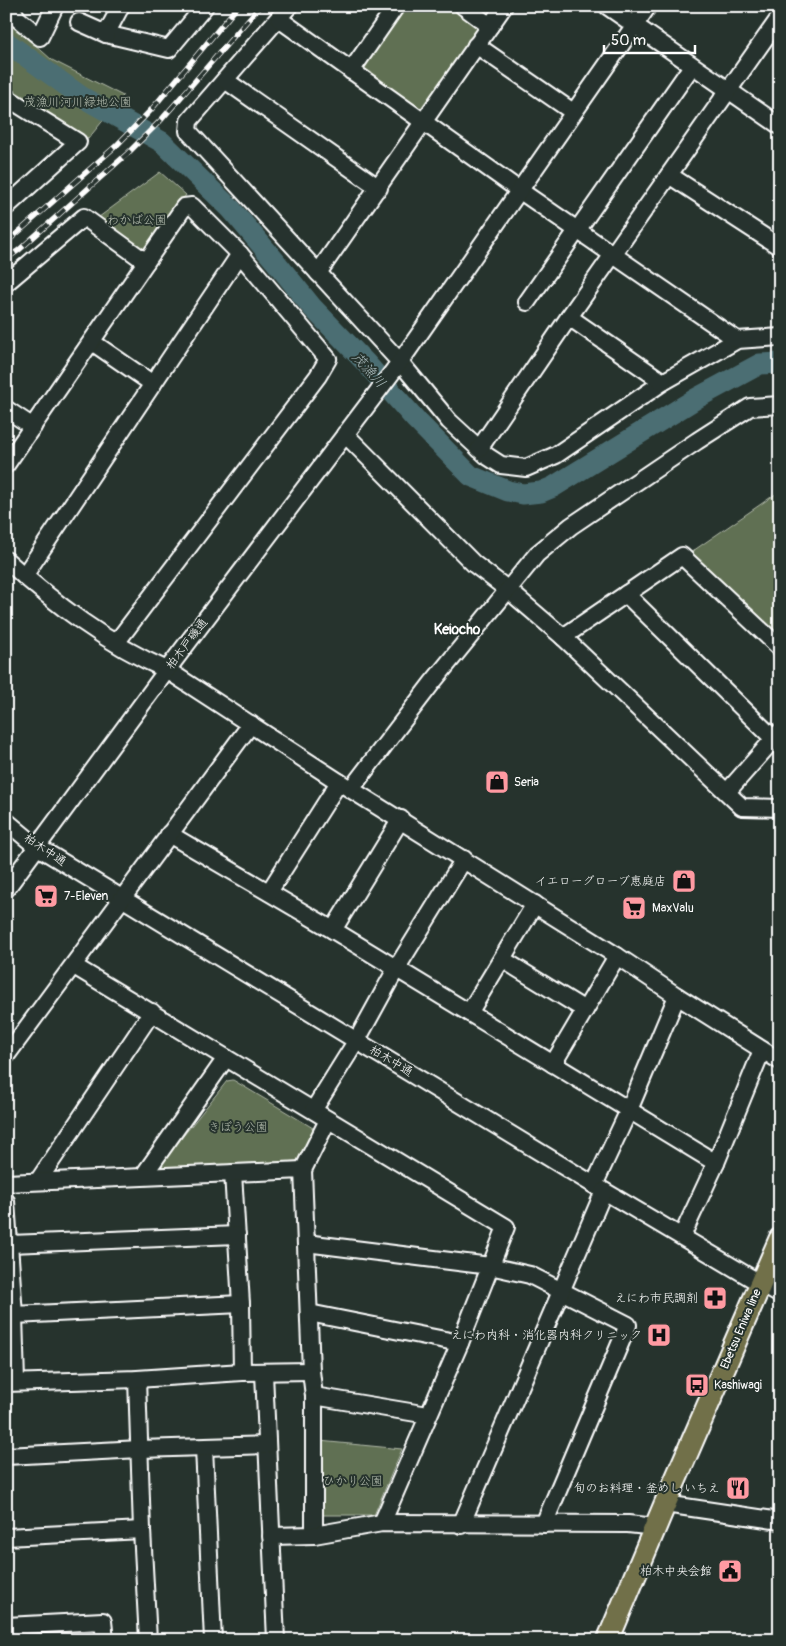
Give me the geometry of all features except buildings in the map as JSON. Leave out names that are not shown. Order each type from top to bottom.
[{"type":"main road","name":"Ebetsu Eniwa line","points":[[608,1640],[780,1239]]},
{"type":"street","points":[[11,6],[18,18],[40,37],[55,6]]},
{"type":"street","points":[[106,34],[121,6]]},
{"type":"street","points":[[79,22],[106,34],[169,49],[205,6]]},
{"type":"street","points":[[351,71],[396,6]]},
{"type":"street","points":[[463,6],[490,26]]},
{"type":"street","points":[[318,273],[504,6]]},
{"type":"street","points":[[606,6],[780,126]]},
{"type":"street","name":"柏木戸磯通","points":[[6,889],[167,670],[396,366],[648,6]]},
{"type":"street","points":[[737,340],[612,255],[351,71],[284,12],[189,121],[188,131],[318,273],[396,366],[449,421],[479,449],[501,465],[526,468],[556,455],[663,382],[737,340],[780,337]]},
{"type":"street","points":[[479,449],[569,316],[780,17]]},
{"type":"street","points":[[476,45],[573,112]]},
{"type":"street","points":[[527,302],[692,66]]},
{"type":"street","points":[[225,80],[379,188]]},
{"type":"street","points":[[6,97],[78,142],[6,207]]},
{"type":"street","points":[[669,175],[780,247]]},
{"type":"street","points":[[6,466],[184,207],[192,206],[240,254],[328,359],[318,376],[116,643]]},
{"type":"street","points":[[6,283],[84,217],[146,262]]},
{"type":"street","points":[[24,576],[240,254]]},
{"type":"street","points":[[569,316],[663,382]]},
{"type":"street","points":[[92,342],[153,384]]},
{"type":"street","points":[[269,892],[345,786],[537,554],[571,526],[681,451],[750,407],[780,405]]},
{"type":"street","points":[[6,409],[33,427]]},
{"type":"street","points":[[344,434],[474,564],[507,589],[563,637],[742,807],[780,808]]},
{"type":"street","points":[[563,637],[682,556],[780,648]]},
{"type":"street","points":[[6,560],[70,614],[147,662],[167,670],[345,786],[401,819],[780,1061]]},
{"type":"street","points":[[626,594],[777,736],[727,792]]},
{"type":"street","points":[[6,1056],[251,724]]},
{"type":"street","points":[[332,930],[401,819]]},
{"type":"street","name":"柏木中通","points":[[6,821],[36,846],[599,1188],[780,1295]]},
{"type":"street","points":[[169,834],[269,892],[716,1163]]},
{"type":"street","points":[[314,1110],[357,1040],[396,969],[464,859]]},
{"type":"street","points":[[469,1013],[535,904]]},
{"type":"street","points":[[553,1064],[617,956]]},
{"type":"street","points":[[502,959],[585,1010]]},
{"type":"street","points":[[74,966],[506,1226],[460,1343],[382,1524]]},
{"type":"street","points":[[461,1525],[561,1291],[629,1110],[677,996]]},
{"type":"street","points":[[38,1181],[152,1012]]},
{"type":"street","points":[[682,1236],[716,1163],[762,1050]]},
{"type":"street","points":[[143,1176],[226,1058]]},
{"type":"street","points":[[314,1535],[314,1396],[311,1371],[303,1170],[328,1120]]},
{"type":"street","points":[[6,1183],[303,1170]]},
{"type":"street","points":[[233,1172],[241,1304],[242,1372]]},
{"type":"street","points":[[6,1201],[14,1315],[11,1382],[137,1379],[242,1372],[311,1371]]},
{"type":"street","points":[[10,1244],[237,1236]]},
{"type":"street","points":[[306,1244],[490,1266],[530,1275],[628,1325],[544,1524]]},
{"type":"street","points":[[14,1315],[241,1304]]},
{"type":"street","points":[[309,1313],[460,1343]]},
{"type":"street","points":[[264,1373],[276,1640]]},
{"type":"street","points":[[137,1379],[148,1640]]},
{"type":"street","points":[[314,1396],[428,1415]]},
{"type":"street","points":[[6,1456],[267,1445]]},
{"type":"street","points":[[204,1448],[213,1640]]},
{"type":"street","points":[[665,1504],[780,1521]]},
{"type":"street","points":[[271,1536],[314,1535],[382,1524],[628,1524],[656,1527]]},
{"type":"street","points":[[6,1537],[142,1530]]},
{"type":"street","points":[[6,1626],[103,1621],[104,1640]]},
{"type":"green space","points":[[403,6],[453,6],[482,27],[423,111],[360,67]]},
{"type":"green space","name":"茂漁川河川緑地公園","points":[[6,15],[11,23],[52,60],[123,96],[88,139],[6,88]]},
{"type":"green space","name":"わかば公園","points":[[160,172],[186,195],[142,255],[95,220]]},
{"type":"green space","points":[[780,491],[780,640],[690,553]]},
{"type":"green space","name":"きぼう公園","points":[[233,1080],[313,1128],[314,1132],[298,1161],[163,1169],[160,1165],[227,1081]]},
{"type":"green space","name":"ひかり公園","points":[[319,1441],[402,1449],[374,1515],[320,1515]]},
{"type":"waterway","name":"茂漁川","points":[[6,42],[82,97],[162,142],[231,209],[312,307],[365,362],[416,420],[471,476],[508,491],[523,494],[541,492],[553,487],[697,398],[760,364],[780,363]]},
{"type":"railway","points":[[6,243],[117,145],[151,110],[238,6]]},
{"type":"railway","points":[[6,259],[19,250],[128,153],[162,119],[260,6]]},
{"type":"place","name":"Seria","points":[[497,782]]},
{"type":"place","name":"イエローグローブ恵庭店","points":[[684,881]]},
{"type":"place","name":"7-Eleven","points":[[46,896]]},
{"type":"place","name":"MaxValu","points":[[634,908]]},
{"type":"place","name":"えにわ市民調剤","points":[[715,1298]]},
{"type":"place","name":"えにわ内科・消化器内科クリニック","points":[[659,1335]]},
{"type":"place","name":"Kashiwagi","points":[[697,1385]]},
{"type":"place","name":"旬のお料理・釜めし いちえ","points":[[738,1488]]},
{"type":"place","name":"柏木中央会館","points":[[730,1571]]},
{"type":"district","name":"Keiocho","points":[[457,629]]}]
